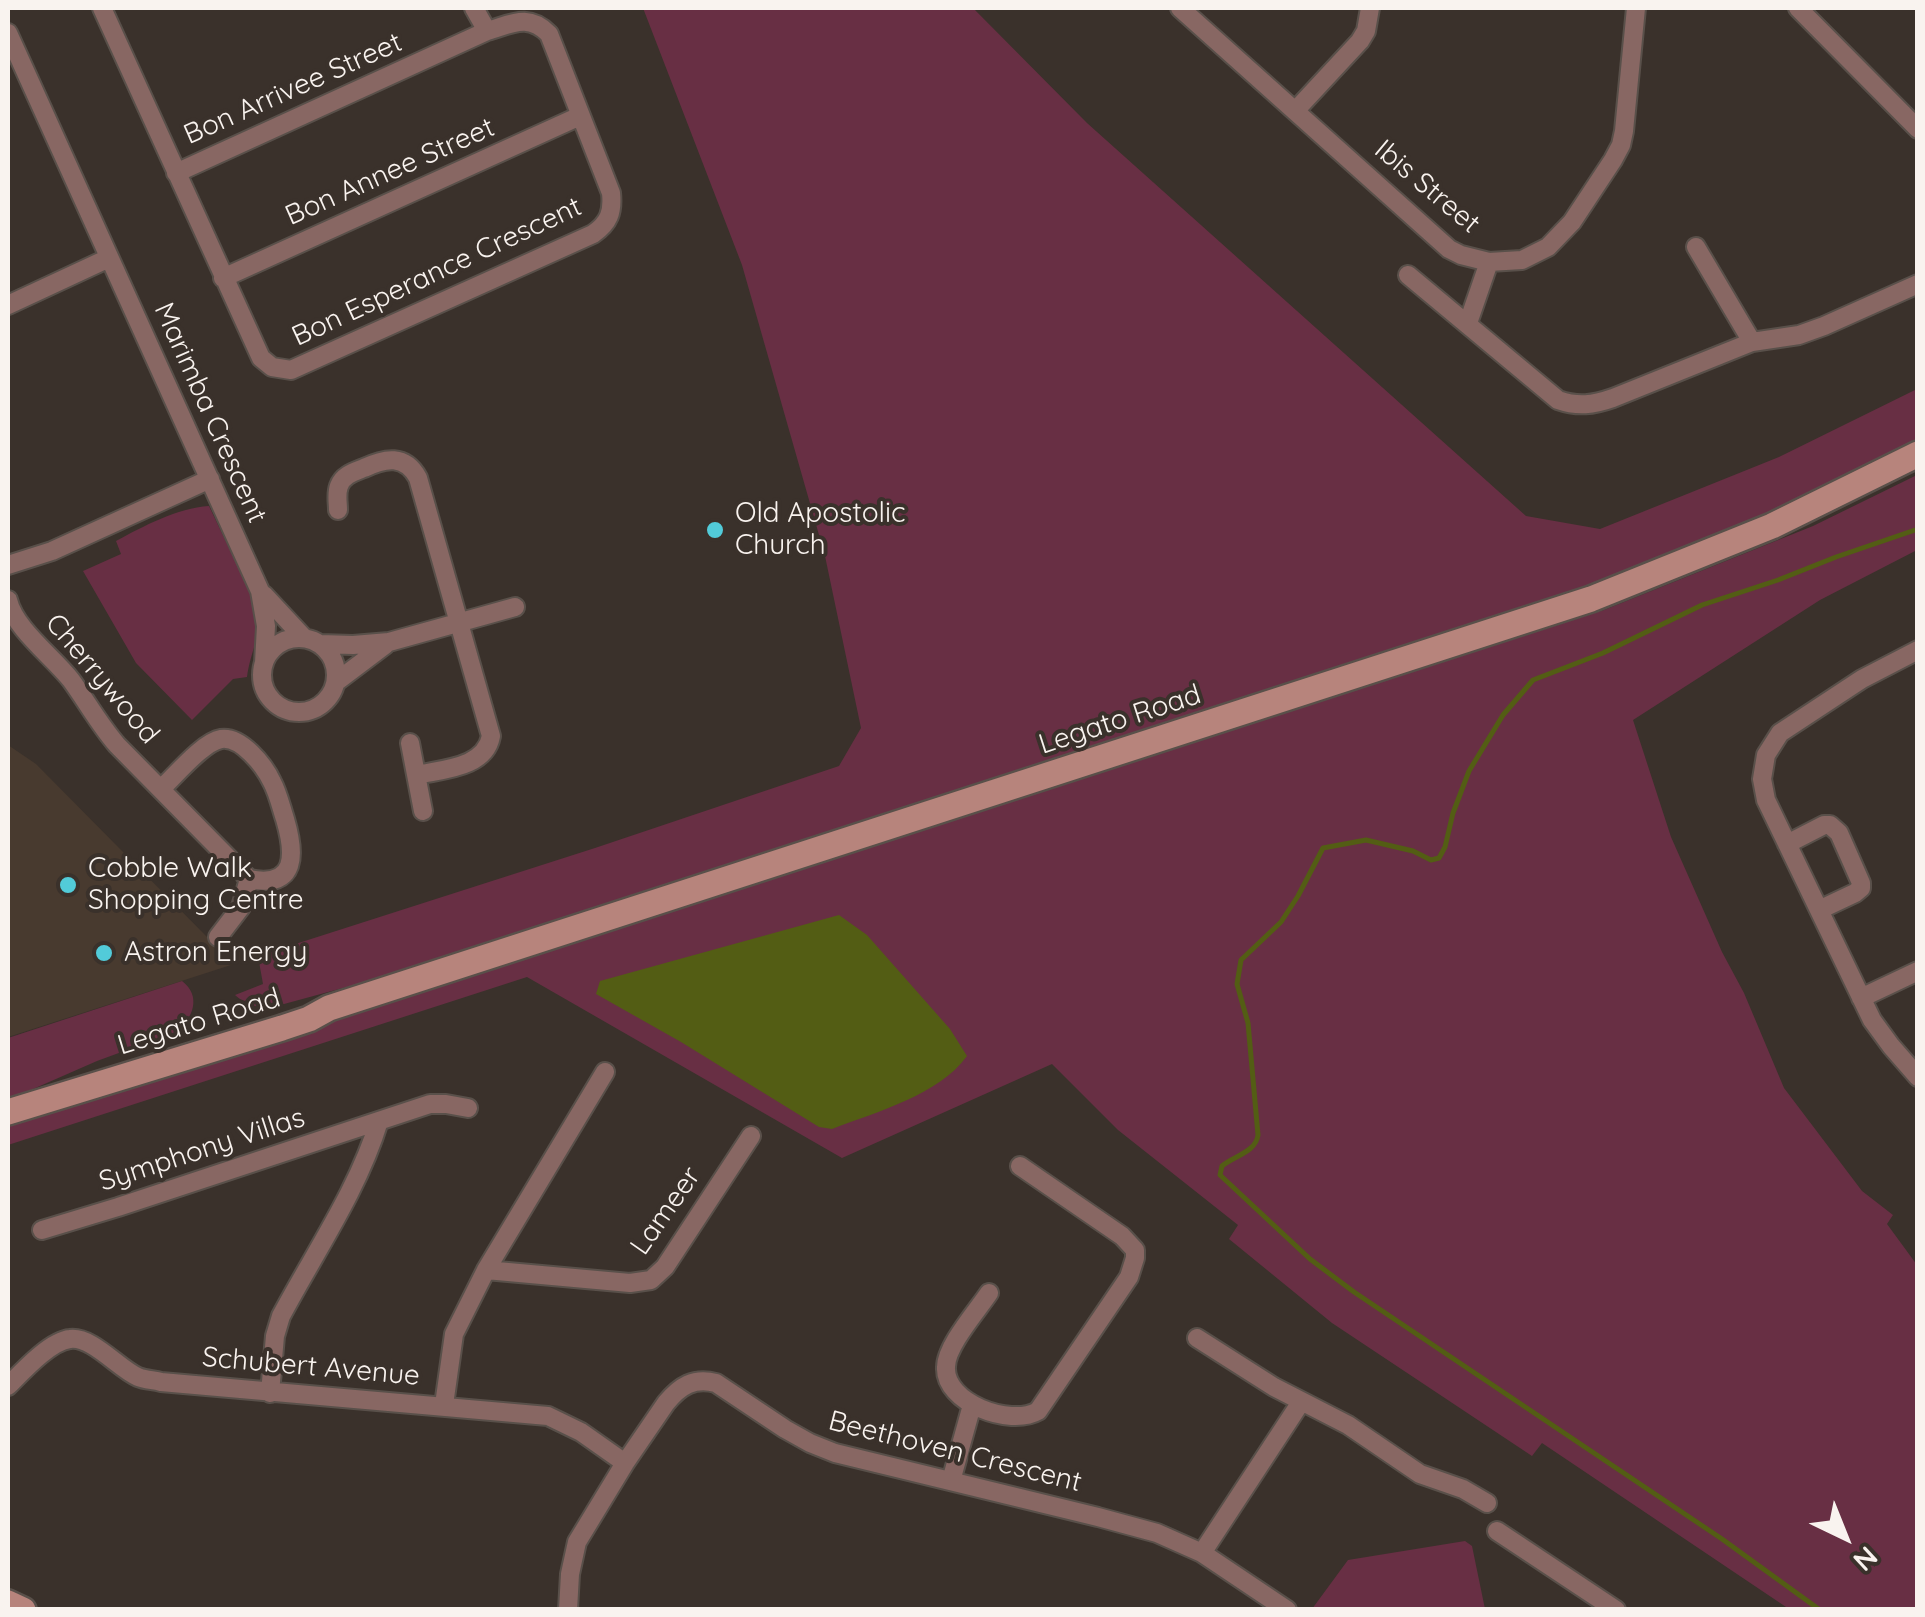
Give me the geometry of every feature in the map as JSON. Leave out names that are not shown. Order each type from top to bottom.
[{"type":"street","name":"Bon Esperance Crescent","points":[[102,8],[261,358],[272,367],[291,370],[593,234],[610,217],[611,193],[548,34],[539,24],[527,20],[487,31]]},
{"type":"street","points":[[474,8],[487,31]]},
{"type":"street","name":"Ibis Street","points":[[1180,8],[1449,249],[1488,262],[1522,260],[1548,247],[1572,222],[1613,160],[1624,132],[1636,8]]},
{"type":"street","points":[[1296,110],[1360,41],[1370,8]]},
{"type":"street","points":[[1798,8],[1918,129]]},
{"type":"street","name":"Bon Arrivee Street","points":[[176,173],[487,31]]},
{"type":"street","name":"Marimba Crescent","points":[[8,33],[260,591],[266,626],[264,663]]},
{"type":"street","name":"Bon Annee Street","points":[[223,278],[580,116]]},
{"type":"street","points":[[1696,246],[1752,342]]},
{"type":"street","points":[[8,305],[109,258]]},
{"type":"street","points":[[1468,323],[1488,262]]},
{"type":"street","points":[[1408,274],[1558,400],[1578,405],[1613,398],[1752,342],[1824,326],[1918,284]]},
{"type":"street","name":"Legato Road","points":[[8,1112],[309,1019],[328,1008],[1591,599],[1772,526],[1918,454]]},
{"type":"street","points":[[338,510],[339,484],[349,474],[381,460],[396,459],[409,466],[418,478],[490,736],[489,745],[475,760],[417,775]]},
{"type":"street","points":[[8,565],[52,551],[210,479]]},
{"type":"street","name":"Marimba Crescent","points":[[260,591],[283,618],[312,641]]},
{"type":"street","name":"Cherrywood","points":[[8,600],[16,621],[72,682],[97,722],[161,789],[249,879],[274,880],[290,864],[293,854],[275,786],[267,772],[235,740],[213,741],[161,789]]},
{"type":"street","points":[[390,642],[336,682],[326,701],[317,708],[295,712],[275,704],[263,685],[264,663],[276,647],[294,638],[354,645],[390,642],[515,607]]},
{"type":"street","points":[[312,641],[332,657],[336,682]]},
{"type":"street","points":[[1918,650],[1862,679],[1780,733],[1766,755],[1762,779],[1766,800],[1872,1020],[1918,1076]]},
{"type":"street","points":[[410,743],[423,811]]},
{"type":"street","points":[[1787,844],[1824,825],[1830,824],[1838,833],[1861,888],[1820,910]]},
{"type":"street","points":[[218,936],[241,907],[249,879]]},
{"type":"street","points":[[1861,998],[1918,971]]},
{"type":"street","points":[[444,1406],[454,1334],[486,1270],[606,1072]]},
{"type":"street","name":"Symphony Villas","points":[[42,1230],[430,1104],[468,1108]]},
{"type":"street","points":[[270,1393],[275,1336],[281,1316],[354,1184],[379,1121]]},
{"type":"street","name":"Lameer","points":[[486,1270],[630,1283],[651,1280],[665,1267],[751,1136]]},
{"type":"street","points":[[989,1293],[948,1354],[948,1382],[972,1404],[1012,1418],[1025,1417],[1038,1411],[1129,1277],[1136,1258],[1122,1236],[1020,1166]]},
{"type":"street","name":"Schubert Avenue","points":[[8,1386],[38,1358],[70,1338],[86,1342],[137,1376],[162,1382],[548,1416],[581,1432],[624,1462]]},
{"type":"street","points":[[1196,1338],[1301,1402],[1348,1425],[1420,1474],[1462,1488],[1487,1503]]},
{"type":"street","name":"Beethoven Crescent","points":[[568,1610],[577,1542],[624,1462],[677,1389],[704,1380],[716,1383],[785,1429],[824,1449],[1169,1538],[1202,1553],[1288,1610]]},
{"type":"street","points":[[1202,1553],[1301,1402]]},
{"type":"street","points":[[951,1481],[972,1404]]},
{"type":"street","points":[[1497,1530],[1616,1610]]},
{"type":"street","points":[[8,1603],[23,1610]]},
{"type":"shaded area","points":[[643,8],[973,8],[1087,123],[1526,516],[1600,529],[1779,457],[1917,389],[1917,444],[1827,491],[1611,578],[409,970],[273,1007],[248,1004],[235,995],[263,984],[258,956],[839,766],[861,728],[825,556],[742,265]]},
{"type":"shaded area","points":[[1917,475],[1917,550],[1820,600],[1633,720],[1671,837],[1784,1088],[1862,1191],[1893,1215],[1887,1224],[1917,1265],[1917,1609],[1789,1609],[1542,1443],[1532,1456],[1332,1323],[1229,1239],[1238,1225],[1118,1130],[1052,1064],[842,1158],[527,977],[8,1145],[8,1125],[1604,610],[1813,526]]},
{"type":"shaded area","points":[[209,506],[257,607],[258,625],[247,677],[233,679],[192,720],[136,663],[83,571],[121,554],[116,541],[138,529],[173,514]]},
{"type":"shaded area","points":[[8,745],[36,764],[209,939],[252,954],[231,965],[8,1037]]},
{"type":"shaded area","points":[[839,915],[867,935],[950,1029],[967,1056],[955,1070],[924,1092],[832,1129],[819,1127],[596,994],[600,981]]},
{"type":"shaded area","points":[[182,981],[192,993],[193,1007],[176,1032],[8,1100],[8,1038]]},
{"type":"shaded area","points":[[1465,1541],[1472,1546],[1485,1609],[1312,1609],[1348,1560]]},
{"type":"waterway","points":[[1820,1610],[1722,1539],[1354,1292],[1310,1259],[1220,1175],[1222,1166],[1249,1150],[1258,1135],[1248,1023],[1237,984],[1241,960],[1281,922],[1323,848],[1366,840],[1413,851],[1431,860],[1439,858],[1469,771],[1503,715],[1533,680],[1603,653],[1702,605],[1918,529]]},
{"type":"place","name":"Old Apostolic Church","points":[[715,530]]},
{"type":"place","name":"Cobble Walk Shopping Centre","points":[[68,885]]},
{"type":"place","name":"Astron Energy","points":[[104,953]]}]
